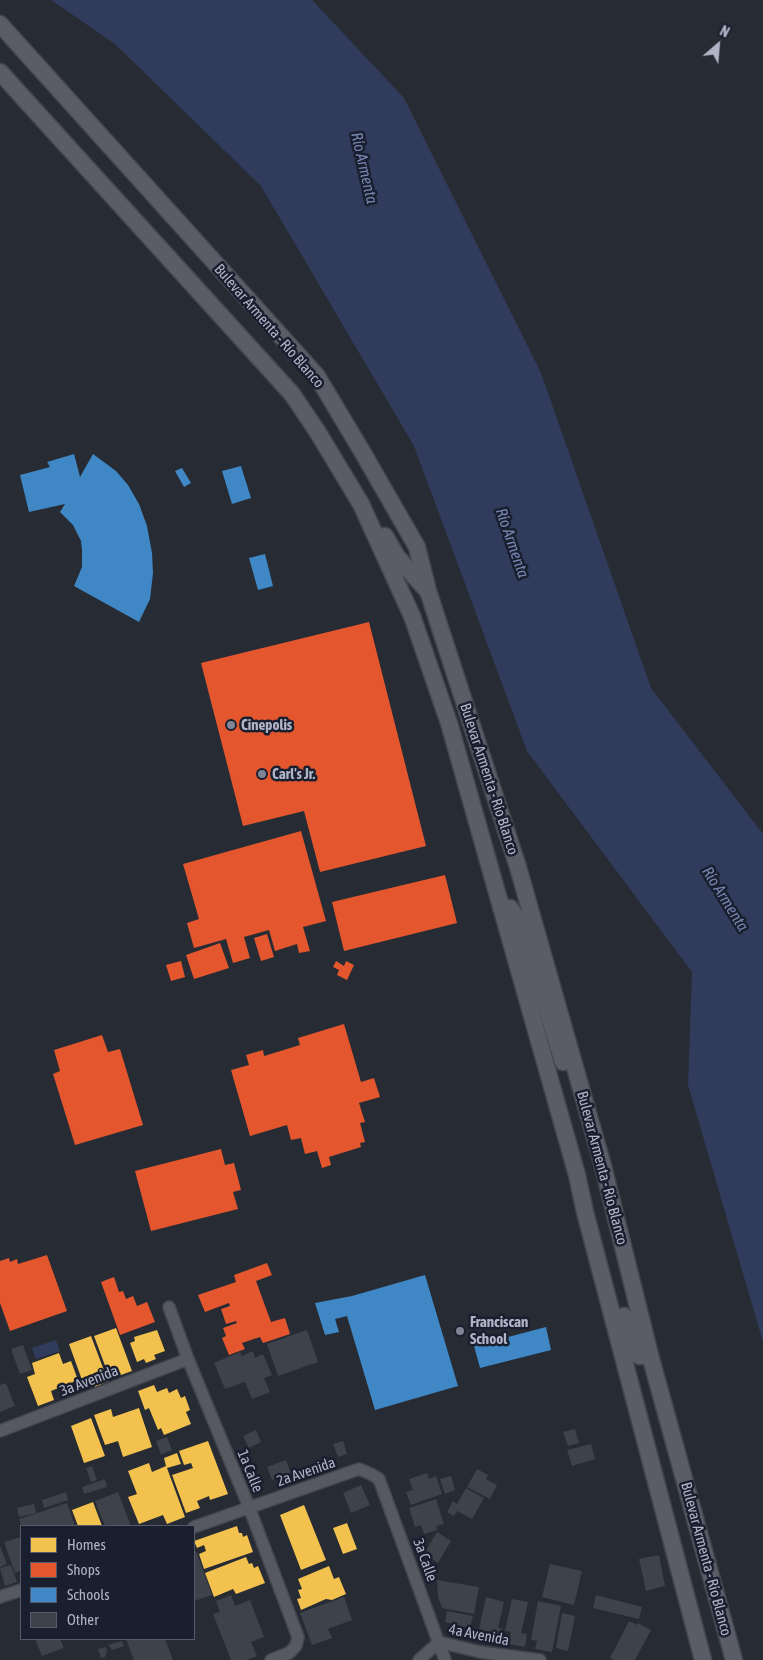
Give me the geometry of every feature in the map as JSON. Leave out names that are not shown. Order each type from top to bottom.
[{"type":"main road","name":"Bulevar Armenta - Río Blanco","points":[[0,24],[317,376],[364,453],[417,547],[428,591],[518,867],[578,1077],[613,1204],[650,1355],[734,1660]]},
{"type":"main road","name":"Bulevar Armenta - Río Blanco","points":[[0,72],[292,394],[328,449],[360,504],[412,616],[449,723],[577,1175],[703,1660]]},
{"type":"main road","points":[[328,449],[339,454],[397,557],[428,591]]},
{"type":"main road","points":[[501,908],[510,908],[521,924],[561,1059],[569,1073],[578,1077]]},
{"type":"main road","points":[[598,1260],[603,1261],[611,1271],[636,1354],[640,1356],[650,1355]]},
{"type":"street","name":"1a Calle","points":[[170,1307],[188,1359],[249,1507],[298,1637],[296,1646],[288,1653],[271,1660]]},
{"type":"street","name":"3a Avenida","points":[[0,1431],[188,1359]]},
{"type":"street","name":"2a Avenida","points":[[195,1527],[359,1470],[371,1474]]},
{"type":"street","name":"3a Calle","points":[[371,1474],[379,1479],[445,1660]]},
{"type":"street","points":[[0,1597],[20,1590]]},
{"type":"street","name":"4a Avenida","points":[[419,1660],[439,1642],[480,1652],[540,1660]]},
{"type":"water","name":"Río Armenta","points":[[51,0],[312,0],[404,98],[541,373],[651,688],[763,834],[763,1342],[688,1085],[692,972],[527,751],[414,446],[261,186],[115,44]]},
{"type":"water","points":[[56,1340],[60,1351],[36,1359],[32,1348]]},
{"type":"building: Homes","points":[[116,1328],[132,1371],[110,1379],[94,1336]]},
{"type":"building: Homes","points":[[157,1330],[165,1351],[154,1355],[156,1359],[146,1363],[144,1359],[137,1362],[130,1343],[135,1341],[134,1337]]},
{"type":"building: Homes","points":[[91,1336],[108,1381],[95,1387],[91,1378],[82,1380],[69,1344]]},
{"type":"building: Homes","points":[[59,1353],[63,1364],[71,1361],[78,1380],[51,1391],[54,1400],[38,1406],[27,1377],[35,1374],[32,1363]]},
{"type":"building: Homes","points":[[154,1385],[157,1392],[167,1388],[169,1393],[177,1389],[181,1398],[185,1396],[190,1410],[186,1412],[191,1424],[164,1435],[161,1428],[158,1430],[149,1408],[145,1410],[138,1391]]},
{"type":"building: Homes","points":[[139,1408],[152,1447],[123,1457],[118,1441],[105,1445],[94,1415],[111,1409],[113,1417]]},
{"type":"building: Homes","points":[[91,1418],[105,1456],[84,1463],[71,1426]]},
{"type":"building: Homes","points":[[208,1441],[228,1494],[210,1500],[209,1496],[197,1501],[200,1508],[186,1513],[172,1475],[193,1468],[191,1463],[184,1465],[179,1451]]},
{"type":"building: Homes","points":[[177,1453],[181,1464],[167,1468],[185,1517],[167,1524],[163,1515],[139,1524],[128,1497],[137,1494],[128,1471],[149,1463],[152,1472],[166,1466],[164,1458]]},
{"type":"building: Homes","points":[[93,1502],[102,1525],[78,1525],[72,1510]]},
{"type":"building: Homes","points":[[304,1505],[326,1560],[301,1570],[280,1515]]},
{"type":"building: Homes","points":[[347,1523],[357,1549],[343,1554],[333,1528]]},
{"type":"building: Homes","points":[[237,1526],[239,1533],[242,1533],[243,1537],[247,1535],[253,1552],[204,1569],[199,1554],[206,1551],[204,1545],[197,1548],[195,1541]]},
{"type":"building: Homes","points":[[246,1557],[249,1564],[252,1563],[254,1568],[258,1566],[265,1583],[236,1594],[233,1589],[214,1597],[205,1573]]},
{"type":"building: Homes","points":[[329,1566],[334,1579],[339,1577],[346,1594],[332,1600],[326,1599],[301,1610],[297,1599],[301,1598],[298,1590],[302,1589],[298,1579]]},
{"type":"building: Shops","points":[[369,622],[426,846],[320,872],[304,811],[243,826],[201,663]]},
{"type":"building: Shops","points":[[301,831],[326,921],[303,927],[310,951],[299,953],[297,944],[275,951],[269,930],[244,937],[250,958],[233,963],[226,939],[194,948],[187,923],[199,919],[183,864]]},
{"type":"building: Shops","points":[[445,875],[457,923],[344,951],[332,902]]},
{"type":"building: Shops","points":[[267,934],[274,957],[261,961],[254,938]]},
{"type":"building: Shops","points":[[220,943],[229,968],[194,979],[186,955]]},
{"type":"building: Shops","points":[[181,961],[185,977],[171,981],[166,965]]},
{"type":"building: Shops","points":[[336,961],[344,966],[346,961],[354,965],[347,980],[337,975],[339,970],[333,967]]},
{"type":"building: Shops","points":[[344,1024],[361,1082],[374,1078],[380,1097],[359,1103],[365,1122],[360,1123],[365,1142],[360,1143],[361,1147],[329,1157],[331,1165],[322,1168],[317,1151],[305,1154],[301,1138],[291,1140],[287,1125],[250,1136],[231,1070],[249,1065],[246,1055],[263,1050],[264,1056],[300,1045],[298,1038]]},
{"type":"building: Shops","points":[[102,1035],[108,1052],[120,1049],[143,1125],[75,1145],[53,1074],[60,1071],[54,1050]]},
{"type":"building: Shops","points":[[221,1149],[225,1165],[234,1163],[241,1190],[233,1192],[238,1209],[151,1231],[135,1171]]},
{"type":"building: Shops","points":[[47,1255],[67,1311],[10,1331],[0,1303],[0,1261],[9,1258],[10,1262],[17,1259],[18,1264]]},
{"type":"building: Shops","points":[[267,1263],[272,1275],[256,1281],[271,1322],[285,1318],[290,1334],[263,1343],[260,1337],[242,1343],[245,1349],[229,1355],[222,1338],[226,1336],[223,1328],[237,1323],[236,1321],[226,1324],[221,1309],[230,1306],[229,1303],[205,1312],[198,1295],[236,1282],[234,1275]]},
{"type":"building: Shops","points":[[114,1277],[119,1292],[123,1291],[126,1299],[133,1296],[137,1306],[147,1302],[155,1322],[120,1335],[101,1282]]},
{"type":"building: Schools","points":[[74,454],[80,477],[93,454],[116,471],[128,485],[139,504],[147,526],[152,553],[153,573],[150,599],[139,622],[74,586],[82,567],[82,550],[81,541],[73,525],[60,512],[65,504],[29,512],[20,475],[50,467],[47,462]]},
{"type":"building: Schools","points":[[241,466],[251,498],[232,504],[222,471]]},
{"type":"building: Schools","points":[[182,468],[191,483],[184,487],[175,471]]},
{"type":"building: Schools","points":[[265,554],[273,586],[258,590],[249,558]]},
{"type":"building: Schools","points":[[425,1275],[458,1386],[375,1410],[347,1316],[335,1319],[339,1332],[325,1335],[315,1303],[352,1296]]},
{"type":"building: Schools","points":[[546,1327],[551,1350],[480,1368],[474,1346]]},
{"type":"building: Other","points":[[307,1330],[318,1362],[278,1376],[267,1344]]},
{"type":"building: Other","points":[[23,1345],[32,1370],[20,1374],[11,1349]]},
{"type":"building: Other","points":[[253,1351],[255,1358],[263,1354],[272,1375],[264,1378],[270,1392],[252,1399],[245,1382],[225,1389],[214,1363],[240,1352],[242,1356]]},
{"type":"building: Other","points":[[6,1383],[15,1406],[0,1412],[0,1385]]},
{"type":"building: Other","points":[[575,1429],[579,1443],[568,1446],[563,1432]]},
{"type":"building: Other","points":[[256,1430],[261,1442],[249,1448],[243,1436]]},
{"type":"building: Other","points":[[167,1437],[172,1450],[161,1455],[156,1441]]},
{"type":"building: Other","points":[[343,1441],[347,1454],[338,1457],[333,1444]]},
{"type":"building: Other","points":[[591,1444],[595,1459],[572,1466],[567,1450]]},
{"type":"building: Other","points":[[286,1460],[291,1473],[272,1480],[267,1467]]},
{"type":"building: Other","points":[[92,1466],[97,1480],[91,1482],[86,1468]]},
{"type":"building: Other","points":[[477,1469],[488,1475],[486,1479],[497,1485],[490,1499],[467,1487]]},
{"type":"building: Other","points":[[427,1473],[429,1479],[436,1476],[442,1494],[411,1505],[406,1492],[413,1490],[409,1479]]},
{"type":"building: Other","points":[[451,1476],[455,1490],[445,1494],[440,1479]]},
{"type":"building: Other","points":[[105,1479],[107,1487],[84,1494],[82,1487]]},
{"type":"building: Other","points":[[361,1485],[370,1505],[351,1513],[343,1493]]},
{"type":"building: Other","points":[[466,1488],[484,1498],[472,1519],[457,1511],[454,1516],[447,1512],[453,1501],[457,1504]]},
{"type":"building: Other","points":[[66,1492],[68,1500],[44,1508],[42,1500]]},
{"type":"building: Other","points":[[118,1492],[131,1525],[105,1525],[95,1501]]},
{"type":"building: Other","points":[[436,1499],[444,1524],[436,1526],[437,1530],[424,1534],[421,1525],[415,1527],[409,1508]]},
{"type":"building: Other","points":[[67,1503],[75,1525],[21,1525],[19,1519]]},
{"type":"building: Other","points":[[34,1504],[36,1513],[19,1517],[17,1508]]},
{"type":"building: Other","points":[[437,1532],[451,1541],[438,1563],[424,1554]]},
{"type":"building: Other","points":[[20,1537],[20,1570],[15,1573],[4,1542]]},
{"type":"building: Other","points":[[0,1546],[7,1564],[0,1567]]},
{"type":"building: Other","points":[[195,1552],[212,1595],[195,1601]]},
{"type":"building: Other","points":[[659,1555],[665,1586],[646,1591],[639,1559]]},
{"type":"building: Other","points":[[550,1564],[582,1571],[574,1605],[542,1597]]},
{"type":"building: Other","points":[[11,1565],[17,1582],[5,1586],[0,1568]]},
{"type":"building: Other","points":[[437,1580],[479,1587],[474,1614],[442,1608],[438,1596]]},
{"type":"building: Other","points":[[231,1595],[235,1606],[250,1600],[264,1637],[251,1642],[257,1656],[247,1660],[231,1660],[213,1614],[220,1612],[216,1601]]},
{"type":"building: Other","points":[[596,1595],[642,1607],[639,1619],[593,1608]]},
{"type":"building: Other","points":[[344,1597],[352,1620],[328,1629],[332,1638],[312,1645],[300,1613]]},
{"type":"building: Other","points":[[486,1597],[504,1602],[498,1628],[502,1628],[499,1642],[482,1638],[484,1630],[479,1629]]},
{"type":"building: Other","points":[[512,1599],[528,1602],[521,1633],[527,1634],[525,1647],[509,1644],[511,1632],[505,1631]]},
{"type":"building: Other","points":[[538,1601],[561,1606],[552,1652],[535,1649],[537,1641],[531,1640]]},
{"type":"building: Other","points":[[447,1611],[473,1616],[470,1628],[445,1622]]},
{"type":"building: Other","points":[[562,1613],[575,1616],[568,1651],[556,1648]]},
{"type":"building: Other","points":[[629,1621],[637,1625],[638,1623],[651,1630],[635,1660],[614,1660],[610,1658]]},
{"type":"building: Other","points":[[35,1640],[60,1640],[64,1648],[42,1656]]},
{"type":"building: Other","points":[[126,1640],[165,1640],[173,1660],[134,1660]]},
{"type":"building: Other","points":[[122,1641],[124,1646],[112,1650],[108,1645]]},
{"type":"building: Other","points":[[106,1647],[105,1657],[101,1658],[98,1649]]},
{"type":"place","name":"Cinepolis","points":[[231,725]]},
{"type":"place","name":"Carl's Jr.","points":[[262,774]]},
{"type":"place","name":"Franciscan School","points":[[460,1331]]}]
